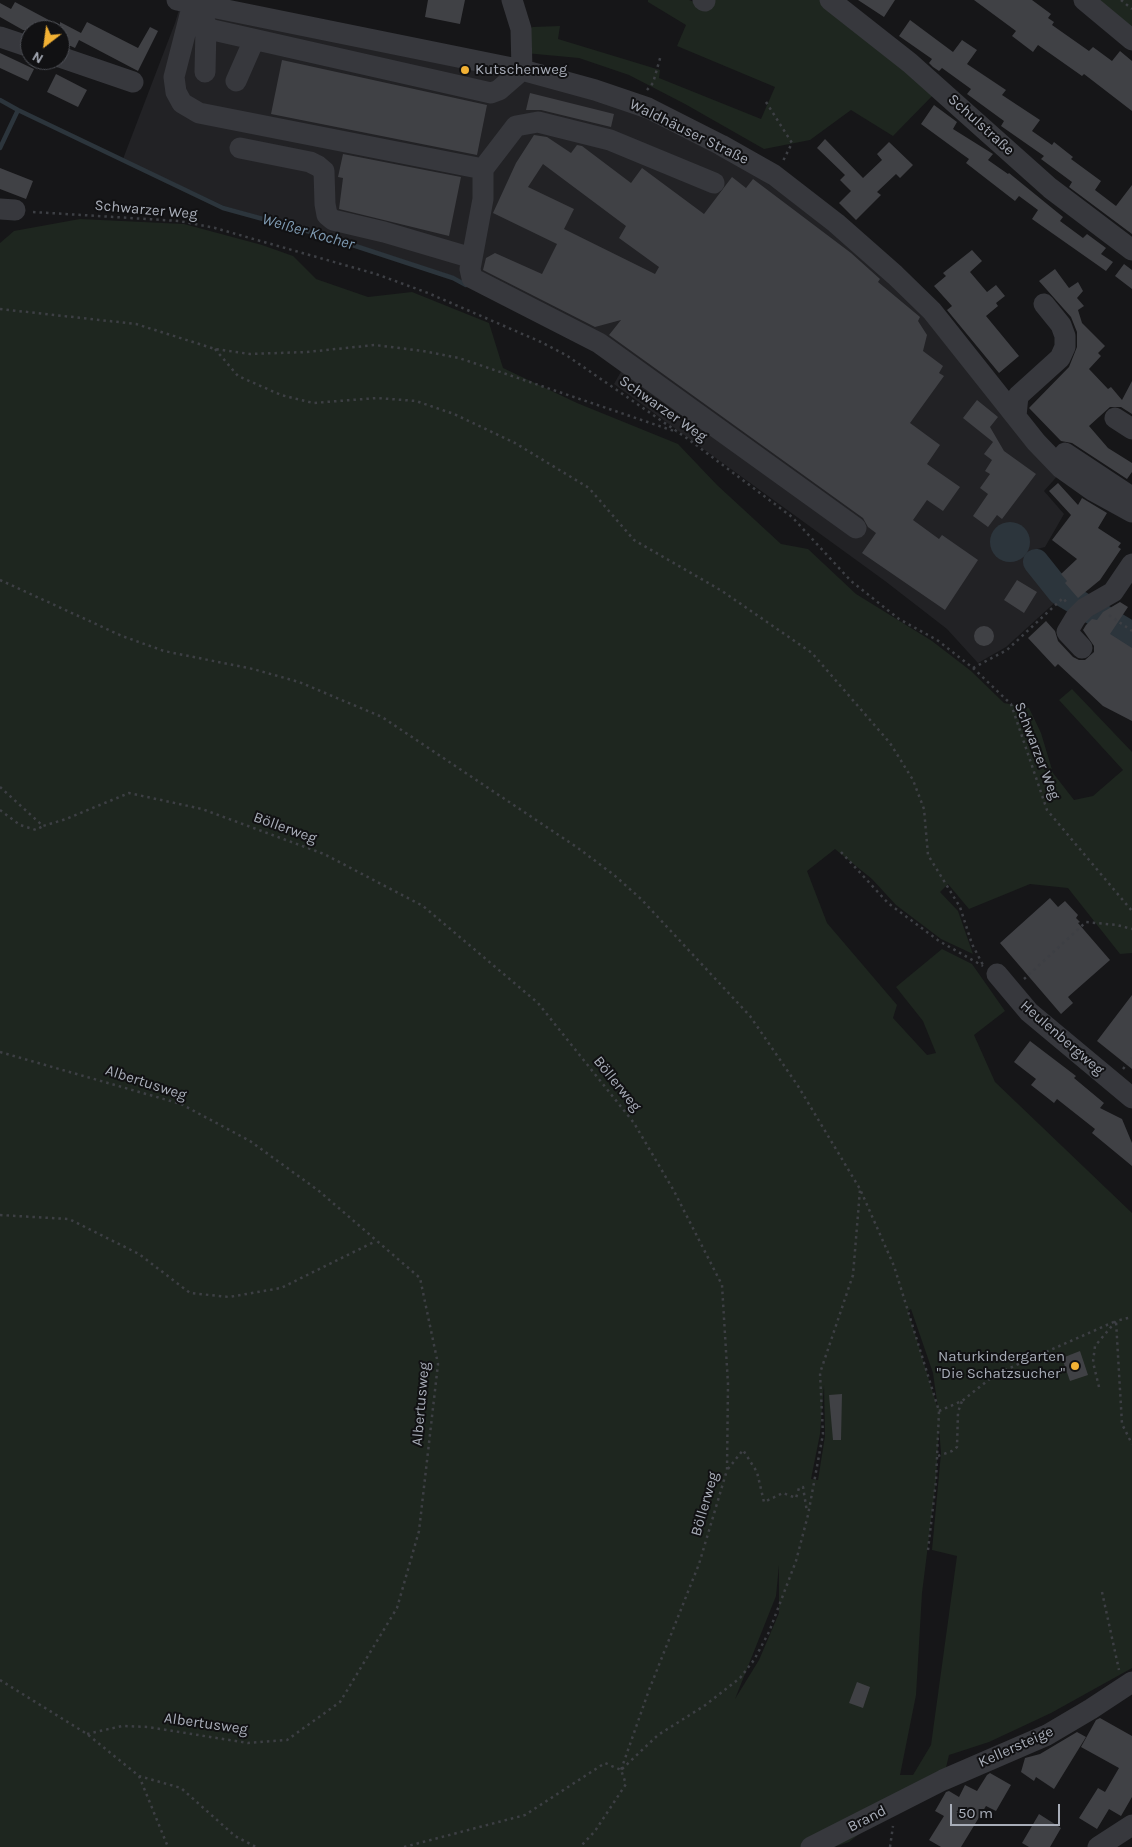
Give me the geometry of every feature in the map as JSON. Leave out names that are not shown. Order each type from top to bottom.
[{"type":"street","points":[[206,27],[254,40],[491,93],[499,90],[522,70],[521,30],[512,0]]},
{"type":"street","name":"Schulstraße","points":[[830,0],[910,62],[1050,188],[1132,250]]},
{"type":"street","points":[[1084,0],[1132,40]]},
{"type":"street","points":[[190,3],[206,27],[205,72]]},
{"type":"street","points":[[190,3],[174,78],[176,92],[182,103],[200,113],[482,169]]},
{"type":"street","name":"Waldhäuser Straße","points":[[190,3],[522,70],[595,90],[648,108],[774,175],[836,223],[926,305],[1036,442],[1069,473],[1092,490],[1131,497]]},
{"type":"street","points":[[0,37],[20,44]]},
{"type":"street","points":[[236,81],[254,40]]},
{"type":"street","points":[[70,60],[133,82]]},
{"type":"street","points":[[714,183],[610,140],[538,122],[516,126],[482,169],[483,199],[470,269],[472,278],[600,342],[856,528]]},
{"type":"street","points":[[240,148],[310,162],[318,166],[324,171],[327,215],[333,220],[384,232],[472,258]]},
{"type":"street","points":[[1016,416],[1018,396],[1060,358],[1065,347],[1065,336],[1061,325],[1044,304]]},
{"type":"street","points":[[1082,648],[1067,632],[1076,617],[1113,592],[1132,564]]},
{"type":"street","name":"Heulenbergweg","points":[[990,970],[1029,1012],[1132,1098]]},
{"type":"street","name":"Kellersteige","points":[[896,1805],[943,1780],[1047,1735],[1127,1685]]},
{"type":"street","name":"Brand","points":[[811,1847],[896,1805]]},
{"type":"street","points":[[1098,1847],[1132,1825]]},
{"type":"path","points":[[1121,0],[1132,9]]},
{"type":"path","points":[[641,97],[653,83],[662,55]]},
{"type":"path","points":[[766,102],[792,143],[785,157]]},
{"type":"path","name":"Schwarzer Weg","points":[[7,209],[179,221],[215,228],[376,274],[428,293],[541,342],[566,356],[680,433],[792,517],[851,581],[899,619],[938,640],[973,668],[1011,704],[1047,810],[1132,911]]},
{"type":"path","points":[[0,309],[136,324],[215,349],[250,354],[307,352],[375,345],[423,351],[459,358],[613,412],[680,433]]},
{"type":"path","points":[[215,349],[238,376],[281,395],[313,403],[377,398],[416,400],[454,414],[515,443],[589,488],[634,540],[722,591],[812,653],[890,743],[913,780],[924,809],[928,855],[960,907],[972,944],[990,970]]},
{"type":"path","points":[[0,580],[122,636],[164,651],[253,669],[298,682],[382,717],[578,848],[614,875],[640,899],[750,1016],[798,1086],[860,1189],[894,1266],[939,1411],[938,1456],[928,1550]]},
{"type":"path","points":[[973,668],[1007,650],[1063,598],[1070,606],[1090,606],[1132,631]]},
{"type":"path","points":[[0,787],[43,826]]},
{"type":"path","name":"Böllerweg","points":[[0,810],[20,825],[36,830],[129,793],[210,812],[324,854],[423,906],[538,1003],[634,1123],[674,1191],[722,1285],[728,1384],[726,1470],[699,1564],[649,1690],[621,1770],[626,1784],[594,1831],[580,1847]]},
{"type":"path","points":[[841,852],[888,903],[940,941],[990,970]]},
{"type":"path","points":[[1028,975],[1086,922],[1117,924],[1132,929]]},
{"type":"path","name":"Albertusweg","points":[[0,1052],[181,1104],[250,1141],[319,1191],[420,1278],[438,1364],[418,1531],[397,1608],[340,1702],[287,1740],[248,1743],[131,1726],[87,1734]]},
{"type":"path","points":[[404,1847],[525,1815],[604,1763],[621,1770],[658,1735],[704,1706],[740,1678],[754,1660],[769,1632],[796,1561],[808,1515],[823,1434],[820,1372],[853,1274],[860,1189]]},
{"type":"path","points":[[0,1216],[69,1219],[139,1254],[190,1293],[229,1297],[281,1288],[376,1241]]},
{"type":"path","points":[[939,1411],[962,1401],[996,1374],[1116,1321],[1132,1317]]},
{"type":"path","points":[[1099,1386],[1093,1362],[1095,1346],[1116,1321]]},
{"type":"path","points":[[1116,1321],[1122,1424],[1132,1444]]},
{"type":"path","points":[[938,1456],[952,1451],[956,1447],[958,1412],[962,1401]]},
{"type":"path","points":[[726,1470],[743,1450],[757,1472],[764,1502],[783,1492],[796,1498],[799,1488],[802,1487],[808,1515]]},
{"type":"path","points":[[1102,1592],[1127,1685]]},
{"type":"path","points":[[0,1680],[87,1734],[139,1776],[181,1788],[235,1836],[256,1847]]},
{"type":"path","points":[[139,1776],[168,1847]]},
{"type":"shaded area","points":[[648,0],[689,0],[694,2],[695,0],[822,0],[936,92],[893,136],[851,110],[810,140],[764,149],[629,75],[579,58],[525,53],[523,31],[533,27],[560,26],[558,39],[660,70],[659,78],[761,119],[775,87],[677,46],[686,25],[648,2]]},
{"type":"shaded area","points":[[1091,0],[1132,0],[1132,30]]},
{"type":"shaded area","points":[[181,3],[594,93],[719,147],[894,278],[1061,472],[1044,491],[1064,514],[1045,547],[1037,549],[1032,562],[1061,597],[1006,647],[978,663],[947,629],[885,581],[614,384],[622,370],[587,342],[453,276],[327,235],[224,206],[123,159]]},
{"type":"shaded area","points":[[80,219],[184,224],[262,245],[293,256],[316,279],[368,297],[412,292],[489,323],[503,368],[577,403],[678,444],[717,485],[781,544],[808,549],[856,594],[932,641],[971,671],[1004,703],[1029,708],[1041,733],[1053,773],[1074,800],[1093,796],[1123,770],[1059,700],[1072,689],[1132,752],[1132,953],[1120,954],[1068,888],[1030,884],[969,909],[948,884],[940,892],[958,911],[973,954],[941,939],[896,905],[872,879],[835,849],[807,871],[827,923],[897,1005],[893,1018],[927,1055],[936,1053],[923,1021],[896,987],[942,949],[972,964],[1005,1011],[974,1035],[995,1082],[1132,1213],[1132,1668],[1051,1713],[989,1742],[949,1755],[943,1780],[896,1805],[849,1842],[834,1847],[0,1847],[0,243],[14,231]],"holes":[[[911,1309],[933,1373],[938,1409],[908,1311]],[[824,1385],[825,1436],[818,1480],[811,1479],[820,1434]],[[939,1428],[941,1453],[932,1550],[957,1556],[931,1745],[913,1775],[900,1775],[916,1695],[922,1593],[936,1481]],[[779,1565],[779,1613],[759,1660],[735,1699],[776,1596]]]},
{"type":"shaded area","points":[[1010,522],[1024,528],[1030,542],[1024,556],[1010,562],[996,556],[990,542],[996,528]]},
{"type":"building","points":[[428,0],[465,0],[460,24],[425,17]]},
{"type":"building","points":[[858,0],[895,0],[884,17]]},
{"type":"building","points":[[974,0],[1032,0],[1051,14],[1048,18],[1054,22],[1052,25],[1089,51],[1093,47],[1112,61],[1120,51],[1132,61],[1132,111],[1084,74],[1082,76],[1038,45],[1033,52],[1012,36],[1016,31]]},
{"type":"building","points":[[15,2],[49,20],[20,20],[20,28],[0,17],[0,3],[11,9]]},
{"type":"building","points":[[910,20],[953,52],[962,40],[977,50],[967,64],[1006,90],[1002,95],[1040,120],[1032,131],[1052,145],[1054,142],[1073,157],[1071,159],[1101,181],[1095,190],[1116,206],[1132,185],[1132,234],[1069,187],[1072,182],[1041,159],[1044,156],[1001,126],[1004,121],[967,94],[971,89],[942,68],[939,71],[933,67],[929,63],[932,59],[899,36]]},
{"type":"building","points":[[87,22],[138,48],[150,27],[158,31],[138,71],[79,40],[75,48],[70,46],[70,27],[81,33]]},
{"type":"building","points":[[0,53],[20,62],[20,70],[34,70],[28,81],[0,68]]},
{"type":"building","points":[[282,60],[487,105],[477,155],[271,114]]},
{"type":"building","points":[[56,74],[87,90],[78,107],[47,92]]},
{"type":"building","points":[[530,93],[614,114],[611,127],[541,110],[526,110]]},
{"type":"building","points":[[934,105],[957,122],[953,129],[993,154],[988,160],[1009,173],[1063,217],[1060,221],[1083,238],[1087,234],[1106,248],[1101,254],[1113,262],[1106,271],[1032,219],[1038,210],[1019,196],[1015,201],[966,163],[969,159],[921,124]]},
{"type":"building","points":[[534,135],[547,137],[571,153],[577,145],[582,146],[631,183],[642,168],[704,214],[732,177],[746,188],[753,179],[851,253],[880,279],[878,282],[920,317],[918,321],[927,335],[923,351],[943,366],[939,373],[944,376],[910,423],[940,445],[927,464],[960,487],[943,511],[927,500],[913,520],[939,539],[942,535],[978,560],[945,610],[862,553],[876,533],[868,527],[863,518],[609,335],[621,320],[595,327],[483,270],[486,258],[495,253],[542,274],[557,244],[493,213],[516,163]],"holes":[[[543,164],[626,226],[619,238],[659,267],[655,274],[564,229],[574,209],[528,187]]]},
{"type":"building","points":[[825,139],[863,178],[882,160],[877,154],[889,142],[913,165],[900,178],[896,174],[877,192],[881,195],[856,220],[839,203],[851,191],[840,180],[845,175],[817,148]]},
{"type":"building","points":[[343,154],[461,177],[449,236],[339,209],[343,178],[338,177]]},
{"type":"building","points":[[0,168],[33,181],[26,199],[0,189]]},
{"type":"building","points":[[972,250],[982,261],[970,272],[987,292],[996,285],[1005,296],[996,303],[998,306],[986,316],[1019,356],[999,373],[947,310],[952,306],[934,286],[946,276],[943,273]]},
{"type":"building","points":[[1124,264],[1132,270],[1132,289],[1115,276]]},
{"type":"building","points":[[1055,269],[1069,288],[1078,282],[1083,291],[1077,298],[1084,306],[1078,310],[1082,323],[1105,346],[1098,353],[1101,356],[1089,369],[1108,389],[1111,387],[1122,400],[1132,381],[1132,414],[1121,407],[1110,407],[1089,426],[1108,448],[1132,463],[1132,472],[1127,479],[1072,443],[1061,441],[1029,408],[1069,367],[1077,347],[1077,332],[1071,317],[1039,281]]},
{"type":"building","points":[[977,400],[998,417],[990,427],[1004,451],[1036,474],[1002,519],[997,515],[988,527],[973,516],[988,494],[980,488],[990,474],[985,471],[992,460],[984,454],[993,442],[963,418]]},
{"type":"building","points":[[1058,483],[1078,505],[1082,498],[1107,513],[1098,528],[1121,543],[1118,547],[1121,549],[1100,580],[1078,598],[1065,583],[1067,581],[1061,574],[1077,559],[1052,540],[1071,515],[1049,491]]},
{"type":"building","points":[[1017,580],[1037,592],[1024,613],[1004,600]]},
{"type":"building","points":[[1120,602],[1128,607],[1110,634],[1132,648],[1132,721],[1103,706],[1058,664],[1055,667],[1028,638],[1046,621],[1055,631],[1058,641],[1073,657],[1085,660],[1094,652],[1094,646],[1083,630],[1086,625],[1092,619],[1097,620],[1103,612]]},
{"type":"building","points":[[980,626],[988,626],[994,632],[994,640],[988,646],[980,646],[974,640],[974,632]]},
{"type":"building","points":[[1050,898],[1058,907],[1065,901],[1078,915],[1076,918],[1080,922],[1078,923],[1110,960],[1068,997],[1073,1003],[1061,1014],[1000,943]]},
{"type":"building","points":[[1132,995],[1132,1069],[1097,1041]]},
{"type":"building","points":[[1030,1041],[1076,1076],[1074,1078],[1104,1103],[1100,1108],[1122,1119],[1132,1143],[1132,1166],[1092,1133],[1095,1129],[1057,1099],[1054,1103],[1031,1085],[1036,1079],[1014,1062]]},
{"type":"building","name":"Naturkindergarten \"Die Schatzsucher\"","points":[[1080,1351],[1088,1375],[1070,1381],[1062,1358]]},
{"type":"building","points":[[842,1394],[841,1440],[833,1440],[829,1395]]},
{"type":"building","points":[[857,1682],[870,1687],[863,1708],[849,1703]]},
{"type":"building","points":[[1100,1718],[1132,1736],[1132,1797],[1121,1816],[1109,1809],[1097,1829],[1079,1818],[1098,1788],[1105,1792],[1119,1768],[1081,1747],[1096,1720]]},
{"type":"building","points":[[1077,1732],[1086,1737],[1054,1789],[1036,1777],[1034,1781],[1021,1772],[1025,1758],[1040,1754]]},
{"type":"building","points":[[990,1773],[1011,1785],[996,1811],[986,1806],[961,1847],[941,1847],[929,1840],[944,1816],[935,1811],[946,1792],[949,1791],[959,1797],[965,1785],[977,1791]]},
{"type":"building","points":[[1039,1814],[1061,1828],[1050,1847],[1029,1847],[1022,1843]]},
{"type":"waterway","name":"Weißer Kocher","points":[[0,100],[223,208],[325,236],[453,278],[466,285]]},
{"type":"waterway","points":[[0,148],[18,110]]},
{"type":"waterway","name":"Weißer Kocher","points":[[1036,562],[1060,592],[1132,635]]},
{"type":"place","name":"Kutschenweg","points":[[465,70]]},
{"type":"place","name":"Naturkindergarten \"Die Schatzsucher\"","points":[[1075,1366]]}]
